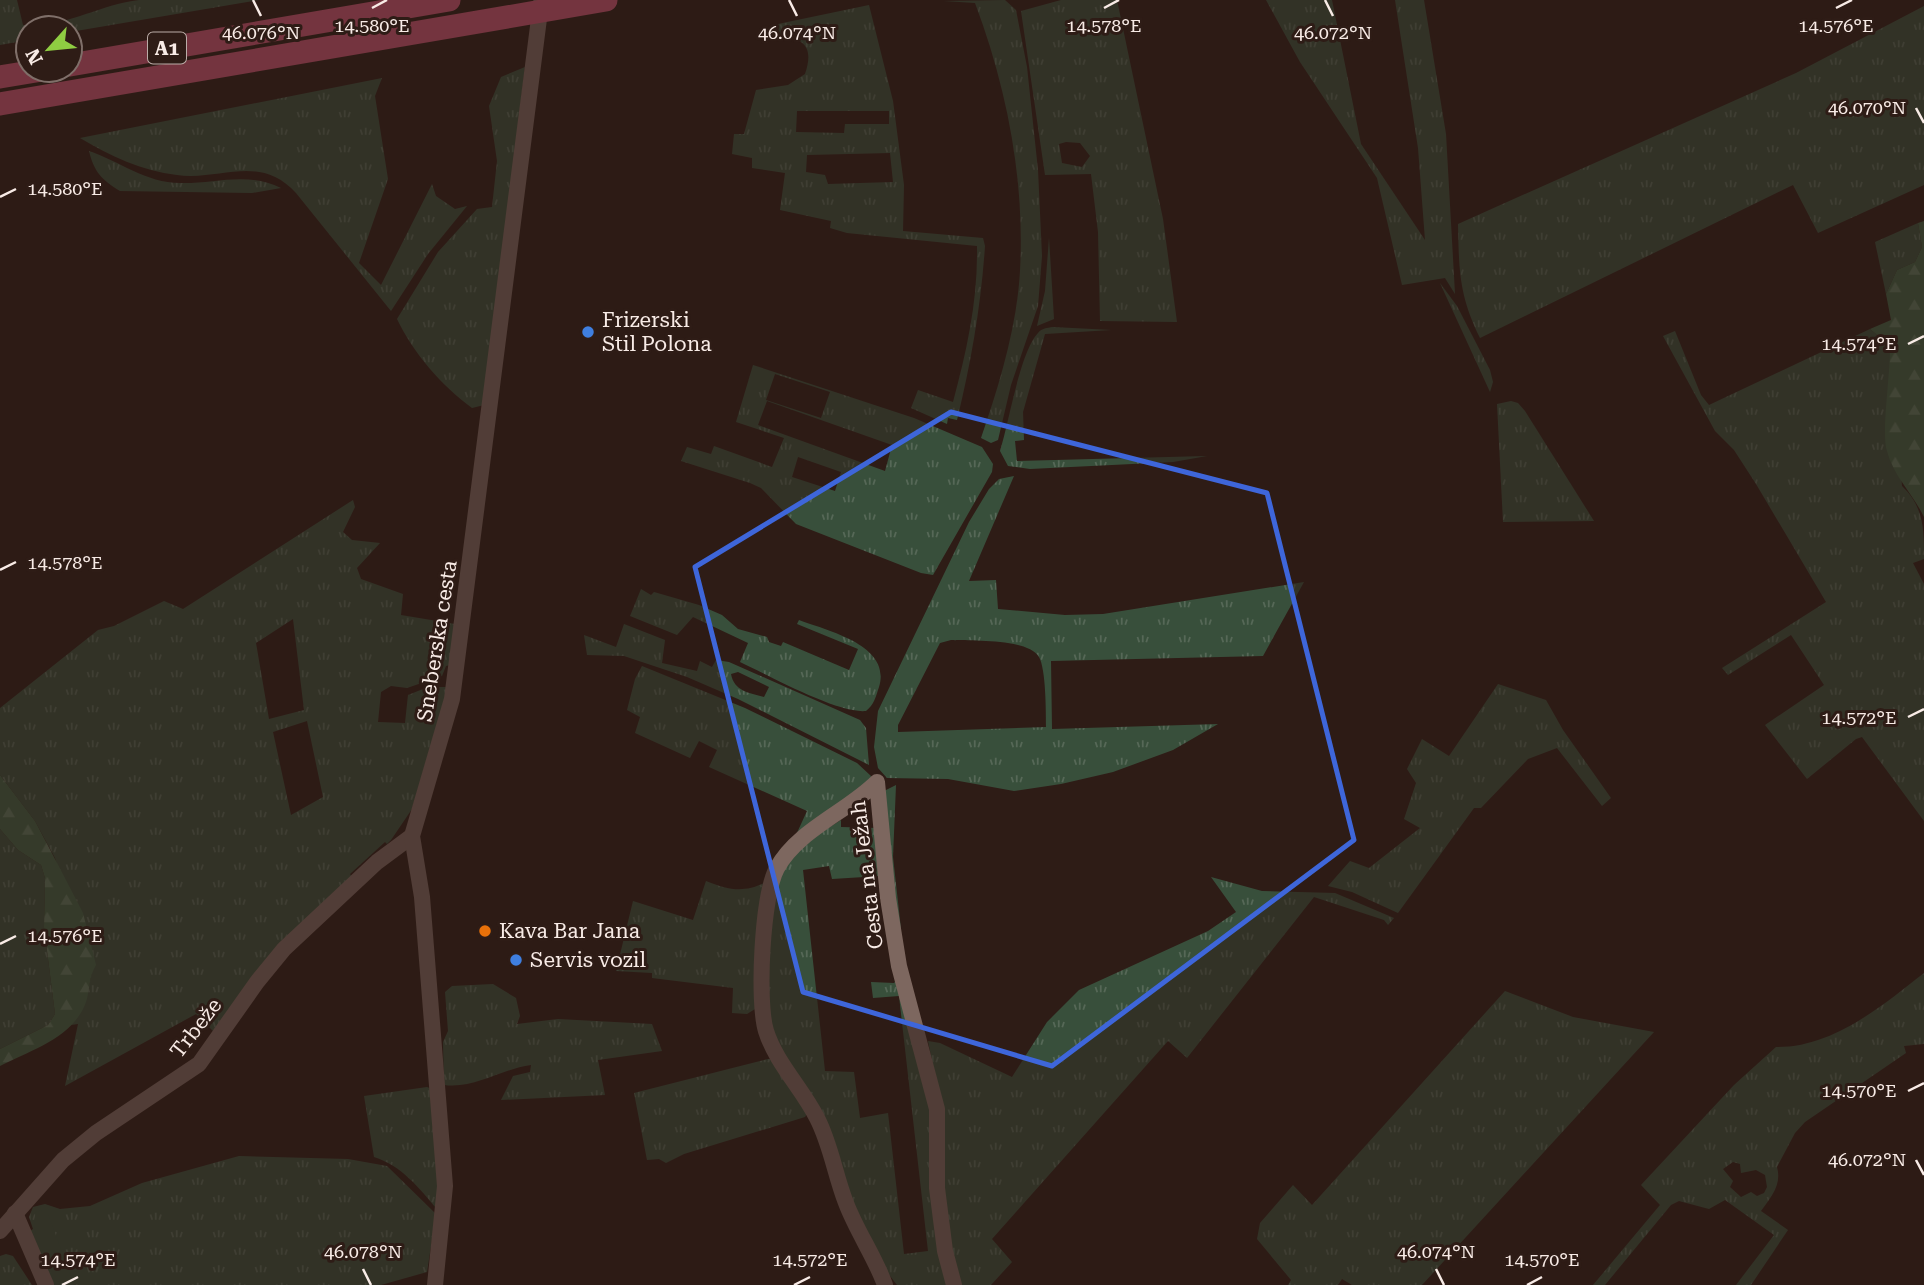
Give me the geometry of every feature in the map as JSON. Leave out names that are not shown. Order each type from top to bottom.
[{"type":"highway","name":"A1","points":[[84,63],[449,0]]},
{"type":"highway","name":"A1","points":[[0,104],[606,0]]},
{"type":"street","name":"Sneberska cesta","points":[[435,1285],[445,1186],[422,897],[412,836],[453,699],[542,0]]},
{"type":"street","name":"Cesta na Ježah","points":[[885,1285],[845,1201],[817,1118],[775,1052],[761,1014],[764,919],[768,888],[777,867],[807,835],[839,815],[877,782],[888,898],[899,966],[937,1110],[937,1188],[945,1251],[954,1285]]},
{"type":"street","name":"Trbeže","points":[[0,1231],[47,1176],[80,1146],[199,1064],[284,949],[377,862],[412,836]]},
{"type":"street","points":[[15,1213],[46,1285]]},
{"type":"highlighted area","points":[[951,412],[1267,493],[1354,840],[1052,1066],[803,992],[695,567]]},
{"type":"green space","points":[[0,0],[17,0],[20,14],[14,14],[14,42],[0,45]]},
{"type":"green space","points":[[259,0],[84,30],[84,14],[124,2]]},
{"type":"green space","points":[[1005,0],[1016,10],[1027,67],[1038,170],[1042,256],[1038,306],[1011,385],[998,440],[991,443],[981,438],[1006,356],[1015,313],[1020,271],[1020,203],[1005,101],[975,3],[944,1]]},
{"type":"green space","points":[[1061,0],[1117,0],[1163,219],[1177,322],[1100,321],[1098,232],[1091,174],[1045,175],[1021,11]],"holes":[[[1080,143],[1090,156],[1082,167],[1062,163],[1059,144]]]},
{"type":"green space","points":[[1266,0],[1332,0],[1361,144],[1425,240],[1418,148],[1395,0],[1424,0],[1446,134],[1455,294],[1445,278],[1402,285],[1377,178],[1300,62]]},
{"type":"green space","points":[[869,5],[893,101],[904,185],[903,231],[983,238],[985,246],[978,312],[957,420],[948,418],[947,424],[911,408],[918,390],[953,402],[971,325],[977,246],[847,233],[830,228],[831,221],[780,210],[785,173],[752,168],[752,158],[732,154],[734,134],[744,134],[756,90],[788,85],[805,74],[808,51],[801,42],[779,35],[778,24]],"holes":[[[797,111],[889,111],[889,124],[845,124],[844,133],[796,132]],[[890,153],[893,182],[828,184],[825,175],[806,172],[807,155]]]},
{"type":"green space","points":[[1924,6],[1924,185],[1818,233],[1793,185],[1480,338],[1464,295],[1458,224],[1796,73]]},
{"type":"green space","points":[[525,67],[484,405],[472,408],[429,368],[397,319],[438,252],[477,209],[492,207],[497,161],[489,106],[501,77]]},
{"type":"green space","points":[[382,78],[375,96],[388,179],[359,263],[381,285],[432,184],[436,196],[455,209],[467,206],[428,254],[391,311],[296,193],[282,181],[254,171],[193,176],[164,173],[127,162],[80,138]]},
{"type":"green space","points":[[89,151],[144,176],[168,182],[243,179],[281,188],[252,193],[120,191],[100,175],[93,165]]},
{"type":"green space","points":[[1924,221],[1924,517],[1894,469],[1887,451],[1885,431],[1890,346],[1870,329],[1891,320],[1886,294],[1897,270],[1915,262],[1922,247],[1918,223]]},
{"type":"green space","points":[[1918,223],[1922,247],[1915,262],[1897,270],[1886,294],[1875,242]]},
{"type":"green space","points":[[1049,238],[1054,319],[1037,326],[1045,291]]},
{"type":"green space","points":[[1440,283],[1457,306],[1490,370],[1493,382],[1490,392]]},
{"type":"green space","points":[[1053,327],[1111,330],[1045,334],[1023,412],[1024,440],[1015,441],[1017,461],[1207,456],[1173,462],[1030,469],[1008,466],[1000,451],[1020,371],[1038,333]]},
{"type":"green space","points":[[1870,329],[1890,346],[1902,486],[1919,510],[1923,528],[1924,559],[1913,563],[1924,584],[1924,821],[1862,737],[1807,779],[1765,725],[1824,685],[1791,635],[1728,675],[1722,668],[1826,602],[1734,450],[1715,431],[1663,336],[1675,331],[1701,395],[1709,405]]},
{"type":"green space","points":[[753,365],[914,418],[982,447],[993,464],[992,472],[933,575],[921,573],[796,524],[761,488],[681,461],[687,447],[711,454],[714,446],[772,467],[784,438],[736,422]],"holes":[[[775,374],[830,392],[821,418],[766,400]],[[767,401],[892,445],[885,471],[758,425]],[[798,457],[841,472],[835,491],[792,477]]]},
{"type":"green space","points":[[1511,401],[1518,403],[1525,411],[1594,521],[1503,522],[1497,404]]},
{"type":"green space","points":[[1014,476],[969,581],[996,580],[998,609],[1065,615],[1103,614],[1304,582],[1263,656],[1051,661],[1052,729],[1218,724],[1173,750],[1113,772],[1014,791],[948,779],[887,778],[878,768],[874,747],[878,711],[969,522],[989,489],[999,479]],"holes":[[[951,640],[1012,644],[1033,651],[1039,657],[1044,680],[1046,727],[898,732],[898,725],[940,643]]]},
{"type":"green space","points":[[353,500],[355,507],[343,532],[352,540],[380,543],[357,568],[361,579],[403,594],[401,615],[455,624],[450,665],[446,666],[442,676],[407,688],[391,686],[381,692],[378,722],[405,723],[408,695],[428,687],[448,687],[412,809],[391,840],[387,844],[385,842],[350,874],[352,877],[213,1031],[196,1014],[65,1086],[78,1024],[71,1025],[85,1003],[92,972],[55,858],[35,821],[0,775],[0,708],[98,630],[114,626],[164,601],[183,609]],"holes":[[[293,619],[304,710],[269,719],[256,643]],[[307,721],[323,797],[291,815],[273,732]]]},
{"type":"green space","points":[[641,589],[651,595],[654,592],[699,605],[722,615],[738,629],[767,637],[769,642],[781,646],[783,642],[849,670],[858,649],[797,624],[799,620],[855,642],[876,660],[880,673],[874,700],[866,711],[854,710],[803,692],[740,662],[748,643],[693,617],[677,635],[630,616]]},
{"type":"green space","points":[[624,624],[665,640],[662,663],[697,671],[700,661],[712,667],[716,660],[729,662],[860,720],[866,728],[869,765],[738,699],[687,677],[624,656],[587,655],[584,635],[616,647]],"holes":[[[738,672],[769,687],[764,697],[748,692],[735,684],[731,674]]]},
{"type":"green space","points":[[642,666],[745,708],[857,763],[871,776],[867,790],[796,835],[807,811],[709,767],[717,750],[699,741],[690,758],[635,733],[640,717],[627,710],[635,679]]},
{"type":"green space","points":[[1498,684],[1546,700],[1563,730],[1611,798],[1602,806],[1557,748],[1528,759],[1481,808],[1474,808],[1398,913],[1352,892],[1328,886],[1350,861],[1369,868],[1420,828],[1404,819],[1416,783],[1407,769],[1422,739],[1449,756]]},
{"type":"green space","points":[[0,775],[35,821],[83,913],[96,965],[86,1002],[71,1025],[50,1042],[0,1066],[0,1049],[48,1025],[55,1014],[44,927],[45,878],[41,865],[18,850],[0,829]]},
{"type":"green space","points":[[896,785],[893,857],[901,929],[897,932],[884,791]]},
{"type":"green space","points":[[841,820],[841,827],[877,828],[880,876],[832,879],[829,866],[803,870],[825,1071],[854,1072],[860,1118],[888,1113],[904,1254],[928,1251],[899,996],[873,998],[871,982],[894,983],[900,975],[924,1056],[951,1285],[897,1285],[884,1268],[764,1013],[767,916],[782,865],[809,840]]},
{"type":"green space","points":[[0,829],[18,850],[41,865],[45,878],[44,927],[55,1014],[48,1025],[0,1049]]},
{"type":"green space","points":[[1211,877],[1262,891],[1335,893],[1394,918],[1388,925],[1384,920],[1314,897],[1187,1058],[1168,1041],[992,1239],[1012,1262],[991,1285],[960,1285],[946,1239],[941,1105],[928,1041],[940,1043],[1012,1077],[1047,1022],[1079,990],[1208,931],[1236,912]]},
{"type":"green space","points":[[706,881],[722,887],[744,889],[768,881],[755,1009],[747,1014],[732,1013],[733,988],[652,978],[652,973],[616,971],[633,901],[693,920]]},
{"type":"green space","points":[[1924,973],[1924,1044],[1904,1046],[1906,1053],[1805,1122],[1795,1133],[1777,1167],[1778,1180],[1775,1190],[1761,1211],[1788,1230],[1751,1285],[1736,1285],[1774,1235],[1725,1200],[1709,1209],[1679,1201],[1671,1205],[1605,1285],[1593,1285],[1660,1205],[1641,1185],[1734,1085],[1776,1047],[1817,1041],[1836,1033],[1873,1011]],"holes":[[[1733,1162],[1740,1164],[1741,1173],[1756,1170],[1765,1175],[1767,1187],[1764,1193],[1757,1196],[1751,1192],[1741,1197],[1730,1187],[1733,1181],[1723,1169]]]},
{"type":"green space","points":[[493,984],[516,998],[520,1016],[517,1024],[558,1019],[652,1024],[662,1051],[598,1060],[605,1095],[501,1100],[513,1076],[530,1072],[531,1065],[466,1084],[444,1085],[443,1042],[448,1031],[445,992],[452,986]]},
{"type":"green space","points":[[1505,991],[1573,1017],[1654,1032],[1422,1285],[1352,1285],[1342,1279],[1338,1285],[1288,1285],[1291,1280],[1257,1239],[1260,1223],[1293,1185],[1312,1205]]},
{"type":"green space","points":[[768,1059],[776,1060],[809,1111],[805,1117],[684,1154],[666,1163],[659,1159],[647,1160],[634,1093]]},
{"type":"green space","points":[[427,1087],[432,1089],[438,1166],[437,1209],[401,1172],[374,1157],[364,1096]]},
{"type":"green space","points":[[239,1156],[348,1159],[387,1166],[436,1214],[427,1272],[381,1285],[53,1285],[30,1231],[33,1229],[29,1217],[33,1207],[45,1204],[60,1209],[90,1206],[142,1183]]},
{"type":"green space","points":[[42,1210],[48,1214],[74,1285],[56,1285],[44,1259],[34,1221],[36,1212]]},
{"type":"green space","points":[[0,1256],[13,1256],[32,1285],[0,1285]]},
{"type":"place","name":"Frizerski Stil Polona","points":[[588,332]]},
{"type":"place","name":"Kava Bar Jana","points":[[485,931]]},
{"type":"place","name":"Servis vozil","points":[[516,960]]}]
